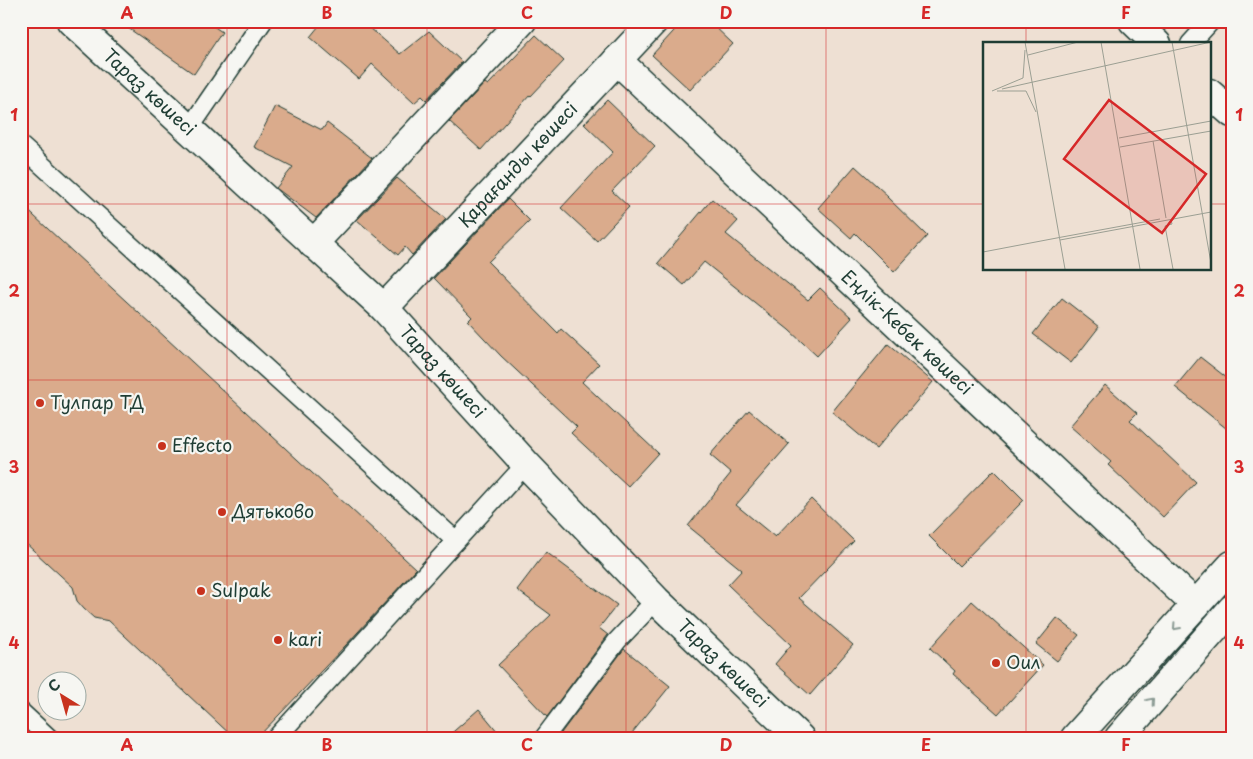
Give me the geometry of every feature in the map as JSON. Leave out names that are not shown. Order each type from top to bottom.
[{"type":"street","name":"Тараз көшесі","points":[[71,21],[384,308],[526,464],[656,600],[800,738]]},
{"type":"street","points":[[313,244],[522,21]]},
{"type":"street","name":"Қарағанды көшесі","points":[[384,308],[654,21]]},
{"type":"street","points":[[1132,21],[1155,42]]},
{"type":"street","name":"Еңлік-Кебек көшесі","points":[[617,60],[1196,605]]},
{"type":"street","points":[[1210,93],[1232,113]]},
{"type":"street","points":[[1075,738],[1232,565]]},
{"type":"street","points":[[1119,738],[1232,609]]},
{"type":"lane","points":[[189,129],[263,21]]},
{"type":"lane","points":[[1192,42],[1210,21]]},
{"type":"lane","points":[[21,146],[455,540]]},
{"type":"lane","points":[[276,738],[526,464]]},
{"type":"lane","points":[[544,738],[617,641],[656,600]]},
{"type":"lane","points":[[21,712],[49,738]]},
{"type":"building","points":[[118,21],[206,21],[222,32],[194,74]]},
{"type":"building","points":[[323,21],[362,21],[400,54],[429,31],[462,62],[426,100],[422,96],[414,103],[372,64],[359,79],[310,37]]},
{"type":"building","points":[[683,21],[709,21],[733,44],[690,90],[652,55]]},
{"type":"building","points":[[536,35],[564,61],[530,95],[481,150],[449,121],[485,83],[488,85]]},
{"type":"building","points":[[607,100],[655,146],[612,191],[629,207],[597,241],[561,208],[613,152],[584,124]]},
{"type":"building","points":[[275,106],[322,130],[327,123],[372,158],[316,218],[276,188],[293,167],[254,147]]},
{"type":"building","points":[[855,166],[927,236],[894,272],[855,233],[851,238],[818,208]]},
{"type":"building","points":[[397,178],[446,219],[412,255],[405,247],[398,255],[357,220]]},
{"type":"building","points":[[508,199],[530,221],[488,262],[558,333],[561,329],[599,364],[582,382],[658,453],[628,486],[571,433],[577,427],[501,356],[468,321],[472,317],[434,278]]},
{"type":"building","points":[[712,199],[738,221],[726,234],[808,300],[820,288],[852,318],[817,356],[789,330],[704,262],[684,285],[658,263]]},
{"type":"building","points":[[21,204],[416,569],[257,738],[234,738],[109,621],[94,618],[84,609],[77,601],[73,587],[21,539]]},
{"type":"building","points":[[1062,298],[1099,327],[1071,363],[1033,334]]},
{"type":"building","points":[[888,344],[933,382],[876,449],[832,412]]},
{"type":"building","points":[[1200,357],[1232,382],[1232,433],[1175,387]]},
{"type":"building","points":[[1105,385],[1137,413],[1130,420],[1196,482],[1163,517],[1108,465],[1111,462],[1070,426]]},
{"type":"building","points":[[749,410],[789,444],[736,505],[775,537],[811,499],[854,541],[799,598],[853,645],[810,695],[775,664],[791,645],[728,585],[742,570],[688,526],[731,473],[710,455]]},
{"type":"building","points":[[994,470],[1024,500],[959,566],[929,536]]},
{"type":"building","points":[[546,552],[617,605],[599,628],[608,635],[547,717],[498,665],[551,615],[517,590]]},
{"type":"building","points":[[972,601],[1043,665],[998,714],[953,674],[955,671],[930,648]]},
{"type":"building","points":[[1057,618],[1079,635],[1057,661],[1036,644]]},
{"type":"building","points":[[624,649],[670,686],[628,738],[566,738],[561,733]]},
{"type":"building","points":[[479,709],[503,738],[446,738]]},
{"type":"place","name":"Тулпар ТД","points":[[40,403]]},
{"type":"place","name":"Effecto","points":[[162,446]]},
{"type":"place","name":"Дятьково","points":[[222,512]]},
{"type":"place","name":"Sulpak","points":[[201,591]]},
{"type":"place","name":"kari","points":[[278,640]]},
{"type":"place","name":"Оил","points":[[996,663]]}]
